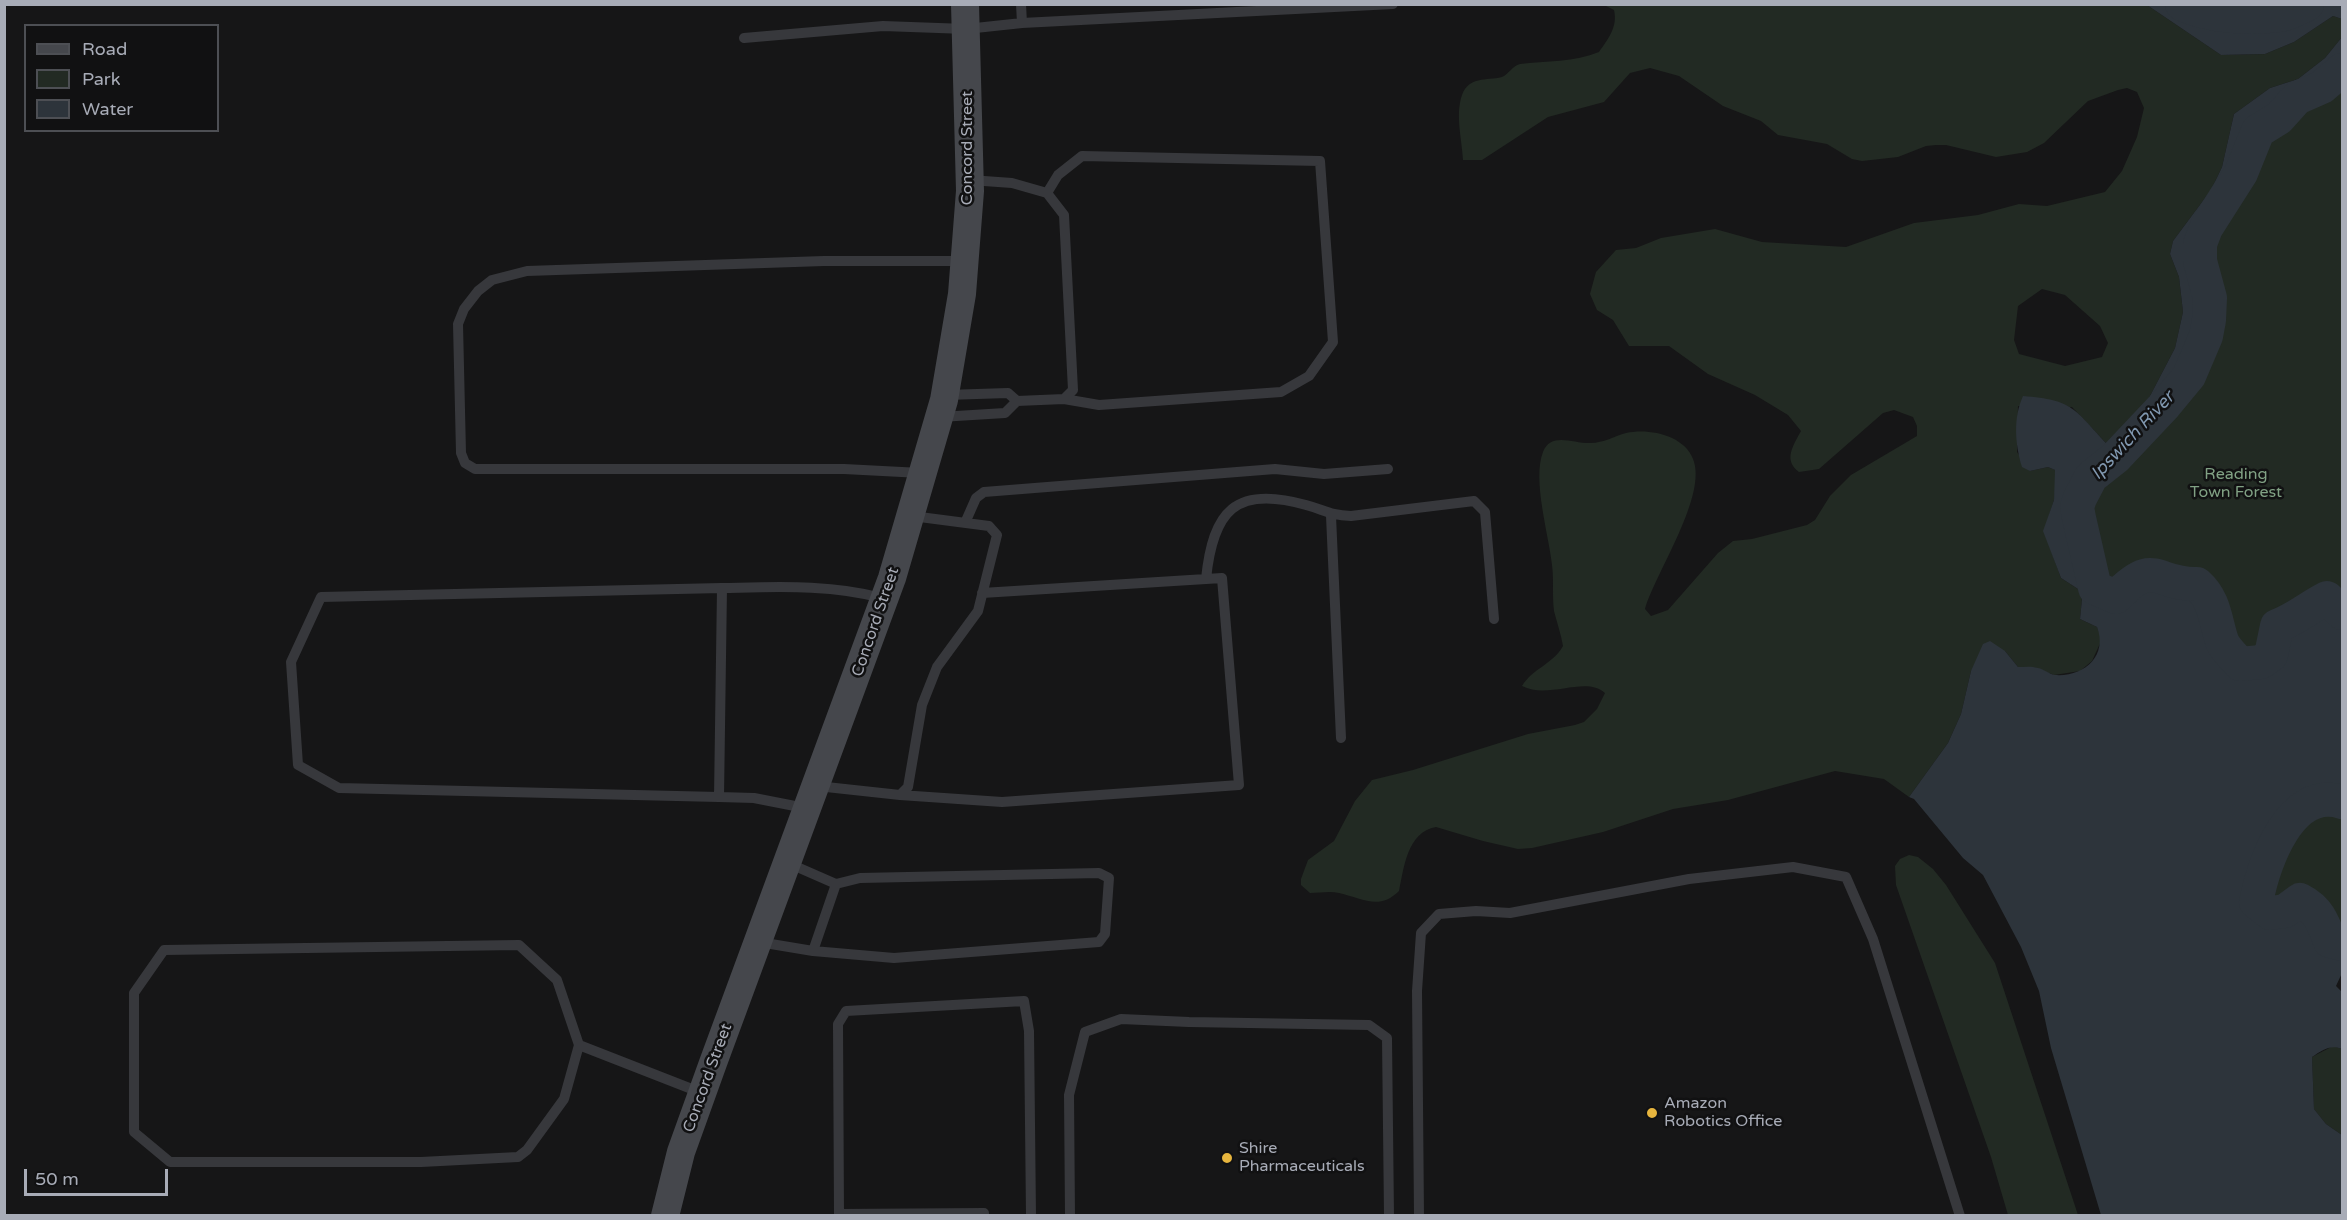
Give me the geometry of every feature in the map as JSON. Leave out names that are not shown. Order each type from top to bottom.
[{"type":"street","name":"Concord Street","points":[[665,1215],[681,1152],[884,599],[924,473],[942,406],[962,294],[970,180],[966,17]]},
{"type":"lane","points":[[1021,4],[1022,23]]},
{"type":"lane","points":[[744,38],[966,17],[1022,23],[1394,4]]},
{"type":"lane","points":[[942,406],[1005,413],[1017,401],[1064,399],[1099,405],[1281,392],[1309,376],[1333,342],[1320,161],[1082,156],[1058,175],[1047,193]]},
{"type":"lane","points":[[970,180],[1012,183],[1047,193],[1064,215],[1073,390],[1064,399]]},
{"type":"lane","points":[[924,473],[844,468],[475,469],[465,463],[460,453],[458,324],[471,299],[492,280],[527,271],[824,261],[964,261]]},
{"type":"lane","points":[[942,406],[1008,393],[1017,401]]},
{"type":"lane","points":[[965,523],[976,498],[984,492],[1275,469],[1324,474],[1388,469]]},
{"type":"lane","points":[[1206,579],[1213,538],[1231,508],[1246,501],[1266,497],[1309,505],[1331,516],[1351,516],[1474,501],[1485,512],[1494,619]]},
{"type":"lane","points":[[900,795],[908,786],[922,705],[937,667],[978,610],[997,535],[989,526],[911,516]]},
{"type":"lane","points":[[1331,516],[1341,738]]},
{"type":"lane","points":[[884,599],[858,592],[796,586],[321,597],[291,662],[298,765],[339,788],[754,798],[900,795],[1002,802],[1239,785],[1222,578],[982,593]]},
{"type":"lane","points":[[719,797],[722,588]]},
{"type":"lane","points":[[758,942],[813,951],[894,958],[1099,942],[1105,934],[1109,878],[1099,873],[860,878],[836,884],[788,863]]},
{"type":"lane","points":[[1419,1215],[1417,991],[1421,933],[1439,914],[1476,911],[1510,913],[1689,879],[1793,867],[1846,877],[1873,939],[1960,1215]]},
{"type":"lane","points":[[813,951],[836,884]]},
{"type":"lane","points":[[579,1044],[564,1099],[527,1150],[518,1157],[421,1162],[170,1162],[134,1132],[134,993],[164,950],[519,945],[557,980],[579,1044],[702,1093]]},
{"type":"lane","points":[[984,1215],[984,1213],[839,1214],[838,1024],[846,1011],[1023,1001],[1029,1031],[1031,1215]]},
{"type":"lane","points":[[1070,1215],[1069,1095],[1086,1032],[1121,1019],[1200,1023],[1369,1024],[1387,1038],[1389,1215]]},
{"type":"green space","points":[[1604,5],[2147,5],[2221,55],[2265,54],[2294,42],[2333,16],[2342,19],[2342,37],[2325,58],[2298,79],[2270,88],[2234,114],[2222,167],[2211,190],[2173,241],[2170,254],[2179,277],[2183,312],[2175,348],[2150,396],[2147,407],[2132,418],[2116,442],[2107,444],[2072,407],[2018,406],[2017,452],[2030,471],[2048,467],[2055,470],[2057,478],[2054,500],[2044,531],[2061,578],[2078,589],[2082,599],[2080,619],[2097,627],[2102,639],[2092,661],[2080,671],[2054,675],[2037,668],[2018,667],[2005,651],[1971,671],[1961,714],[1948,743],[1909,797],[1884,779],[1835,771],[1728,800],[1673,809],[1603,832],[1532,848],[1518,849],[1436,827],[1426,830],[1413,843],[1405,862],[1399,891],[1392,897],[1377,902],[1336,892],[1310,893],[1301,885],[1308,860],[1334,841],[1355,801],[1372,780],[1413,770],[1528,734],[1575,725],[1584,722],[1597,709],[1605,693],[1597,688],[1587,686],[1532,690],[1522,686],[1563,646],[1554,611],[1552,565],[1539,477],[1543,452],[1551,442],[1564,440],[1595,443],[1626,433],[1655,433],[1665,435],[1682,444],[1693,459],[1696,474],[1693,492],[1679,534],[1645,609],[1651,616],[1668,610],[1718,553],[1733,541],[1752,539],[1807,525],[1815,520],[1830,496],[1851,475],[1917,436],[1917,426],[1913,417],[1894,410],[1883,413],[1819,469],[1799,472],[1791,463],[1790,458],[1801,431],[1788,415],[1755,395],[1708,374],[1669,346],[1629,346],[1613,320],[1597,310],[1590,294],[1596,272],[1616,250],[1636,248],[1661,238],[1715,229],[1762,242],[1846,247],[1914,223],[1978,215],[2019,204],[2047,206],[2105,192],[2122,171],[2137,137],[2144,108],[2137,92],[2127,88],[2088,101],[2044,143],[2027,152],[1996,157],[1946,145],[1936,145],[1926,146],[1898,157],[1862,161],[1852,159],[1827,144],[1778,135],[1761,121],[1723,106],[1679,76],[1650,68],[1630,73],[1604,102],[1548,117],[1482,160],[1463,160],[1459,111],[1462,95],[1469,85],[1479,80],[1502,77],[1520,64],[1570,59],[1599,52],[1615,22],[1614,10]],"holes":[[[2042,289],[2065,295],[2100,326],[2108,343],[2102,357],[2065,366],[2019,354],[2014,340],[2018,306]]]},
{"type":"green space","points":[[2182,5],[2308,5],[2281,15],[2256,17],[2217,15]]},
{"type":"green space","name":"Reading Town Forest","points":[[2342,69],[2342,613],[2339,608],[2307,608],[2293,620],[2277,626],[2271,655],[2261,662],[2240,664],[2223,644],[2208,597],[2197,584],[2181,584],[2169,579],[2133,579],[2116,597],[2095,588],[2077,507],[2091,477],[2115,458],[2189,376],[2210,298],[2200,261],[2200,244],[2206,228],[2241,173],[2258,131],[2279,118],[2297,98],[2322,87]]},
{"type":"green space","points":[[2320,799],[2342,802],[2342,944],[2330,941],[2319,917],[2300,900],[2285,911],[2270,913],[2256,902],[2269,856],[2284,828],[2294,816]]},
{"type":"green space","points":[[1909,855],[1918,857],[1933,869],[1946,885],[1995,963],[2078,1215],[2008,1215],[1991,1157],[1896,885],[1895,866],[1900,859]]},
{"type":"green space","points":[[2333,1046],[2342,1049],[2342,1135],[2326,1124],[2314,1109],[2312,1057]]},
{"type":"water","points":[[2147,5],[2182,5],[2209,13],[2282,15],[2308,5],[2342,5],[2342,19],[2333,16],[2294,42],[2265,54],[2221,55]]},
{"type":"water","points":[[2342,37],[2342,69],[2322,87],[2297,98],[2279,118],[2258,131],[2241,173],[2206,228],[2200,244],[2200,261],[2210,298],[2209,320],[2206,336],[2189,376],[2115,458],[2091,477],[2077,507],[2095,588],[2116,597],[2139,578],[2148,575],[2197,584],[2208,597],[2223,644],[2240,664],[2261,662],[2271,655],[2277,626],[2327,598],[2342,613],[2342,802],[2324,800],[2308,805],[2294,816],[2282,831],[2273,849],[2256,902],[2270,913],[2285,911],[2300,900],[2319,917],[2330,941],[2342,944],[2342,973],[2336,986],[2342,992],[2342,1049],[2330,1047],[2312,1057],[2314,1109],[2326,1124],[2342,1135],[2342,1215],[2101,1215],[2051,1048],[2039,991],[2021,947],[1983,875],[1963,858],[1914,799],[1909,797],[1948,743],[1961,714],[1971,671],[1983,644],[1990,641],[2005,651],[2018,667],[2036,667],[2055,675],[2066,675],[2084,668],[2091,663],[2099,647],[2100,637],[2097,627],[2080,619],[2082,599],[2078,589],[2061,578],[2043,531],[2054,500],[2055,470],[2048,467],[2030,471],[2022,467],[2016,431],[2023,396],[2053,400],[2072,408],[2107,444],[2116,442],[2132,418],[2147,407],[2150,396],[2175,348],[2183,312],[2179,277],[2170,254],[2173,241],[2211,190],[2222,167],[2234,114],[2270,88],[2298,79],[2325,58]]},
{"type":"waterway","name":"Ipswich River","points":[[2182,4],[2205,12],[2256,17],[2281,15],[2307,4]]},
{"type":"waterway","name":"Ipswich River","points":[[2342,70],[2322,87],[2297,98],[2279,118],[2258,131],[2241,173],[2206,228],[2200,244],[2200,261],[2210,298],[2209,320],[2206,336],[2189,376],[2115,458],[2091,477],[2077,507],[2095,588],[2116,597],[2129,585],[2147,575],[2197,584],[2208,597],[2223,644],[2240,664],[2261,662],[2271,655],[2277,626],[2327,598],[2342,613]]},
{"type":"waterway","name":"Ipswich River","points":[[2342,802],[2324,800],[2308,805],[2294,816],[2282,831],[2273,849],[2256,902],[2270,913],[2285,911],[2300,900],[2319,917],[2330,941],[2342,944]]},
{"type":"place","name":"Amazon Robotics Office","points":[[1652,1113]]},
{"type":"place","name":"Shire Pharmaceuticals","points":[[1227,1158]]}]
